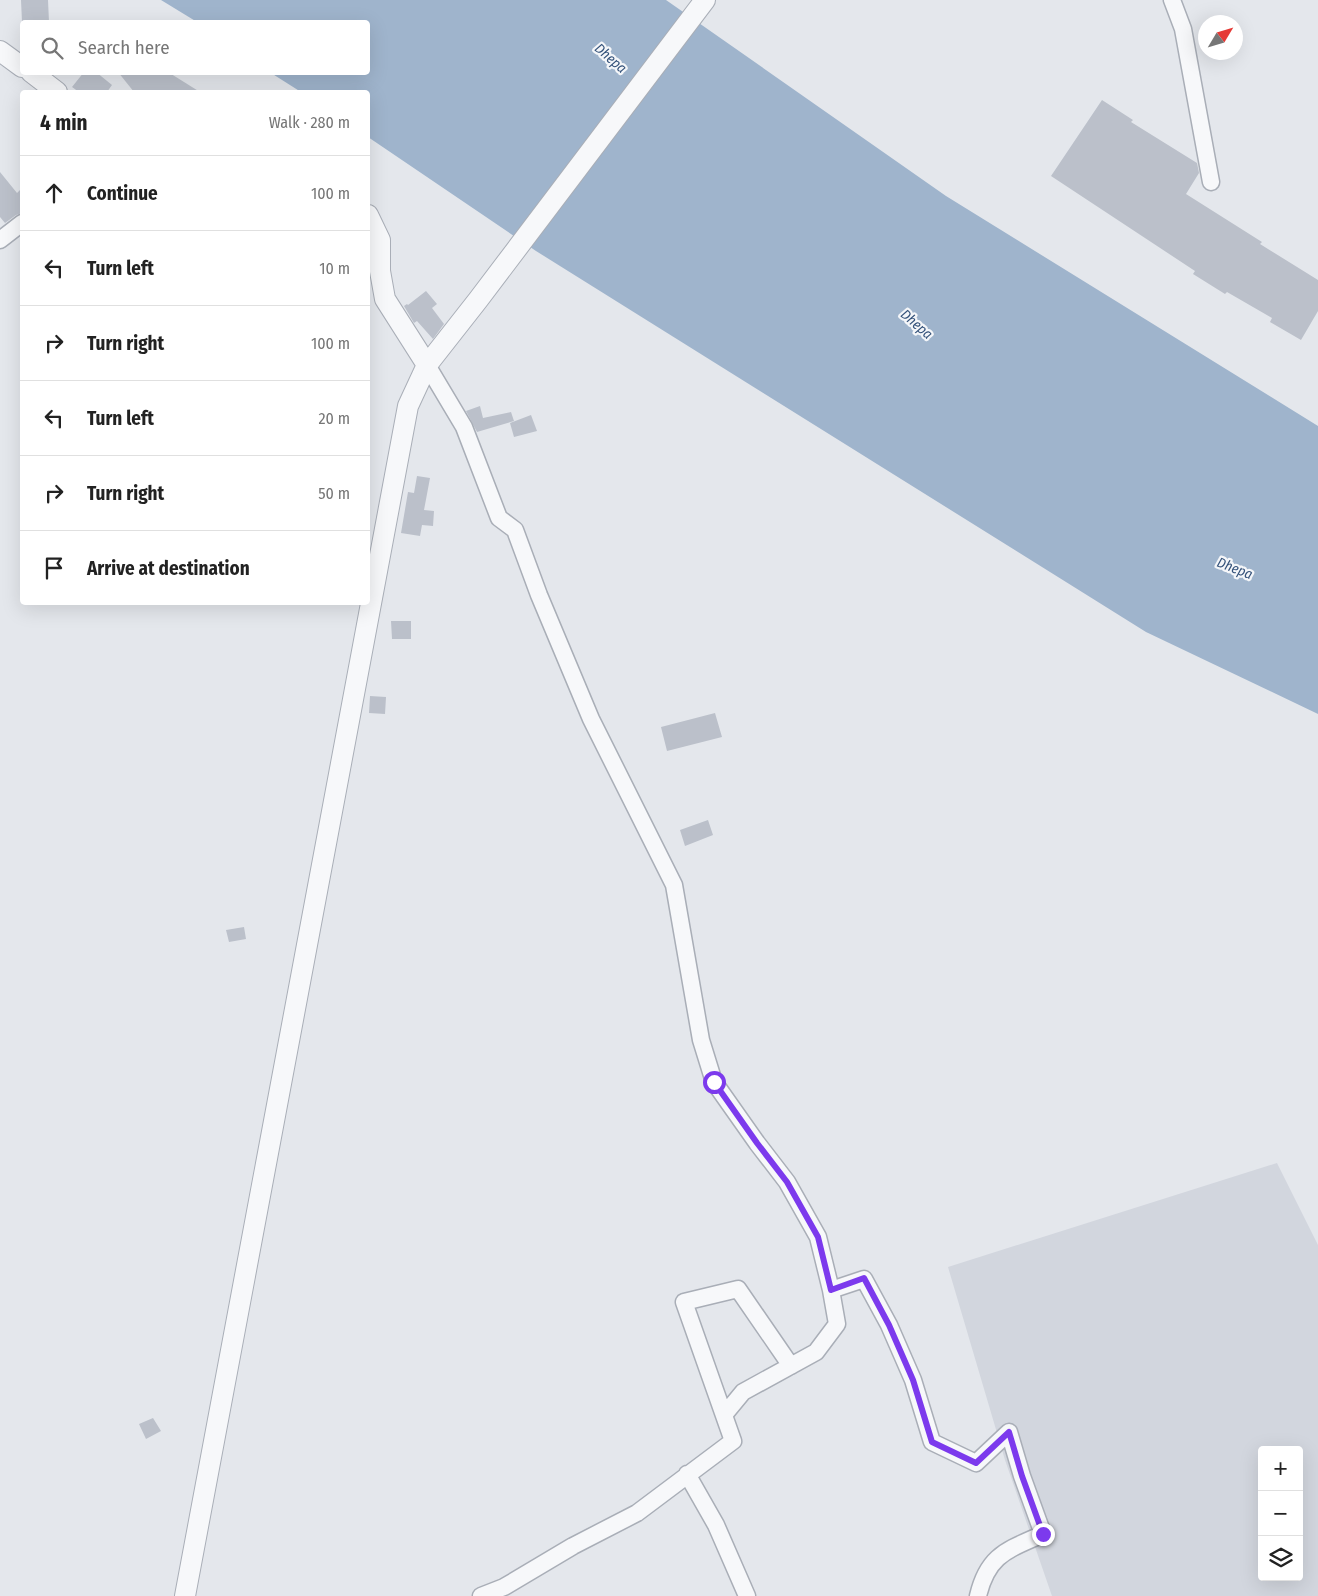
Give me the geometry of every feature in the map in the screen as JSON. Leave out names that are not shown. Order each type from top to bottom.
[{"type":"street","points":[[185,1596],[408,406],[427,365],[705,0]]},
{"type":"street","points":[[1172,0],[1183,28],[1211,182]]},
{"type":"street","points":[[0,51],[20,66]]},
{"type":"street","points":[[35,75],[54,90]]},
{"type":"street","points":[[370,219],[380,240],[380,271],[385,299],[464,427],[499,518],[515,530],[539,595],[591,719],[674,885],[701,1040],[714,1082],[787,1182],[818,1237],[838,1324],[816,1352],[742,1392],[724,1415]]},
{"type":"street","points":[[0,240],[20,225]]},
{"type":"street","points":[[831,1290],[864,1278],[889,1325],[913,1380],[932,1442],[976,1463],[1009,1432],[1022,1476],[1043,1534],[1002,1553],[991,1566],[981,1583],[978,1596]]},
{"type":"street","points":[[481,1596],[504,1587],[573,1546],[637,1512],[733,1441],[684,1302],[738,1289],[791,1366]]},
{"type":"street","points":[[687,1474],[716,1525],[747,1596]]},
{"type":"shaded area","points":[[1277,1163],[1318,1245],[1318,1596],[1052,1596],[1005,1460],[948,1267]]},
{"type":"water","name":"Dhepa","points":[[161,0],[666,0],[946,196],[1318,426],[1318,714],[1146,632],[536,251],[370,138],[370,90],[298,90],[274,75],[370,75],[370,20],[194,20]]},
{"type":"building","points":[[21,0],[48,0],[49,20],[22,20]]},
{"type":"building","points":[[82,75],[100,75],[112,85],[108,90],[76,90],[72,87]]},
{"type":"building","points":[[120,75],[173,75],[197,90],[132,90]]},
{"type":"building","points":[[1102,100],[1133,120],[1131,122],[1197,163],[1199,173],[1186,194],[1318,280],[1318,311],[1301,340],[1270,322],[1272,318],[1227,292],[1225,294],[1193,274],[1195,271],[1051,176]]},
{"type":"building","points":[[0,172],[17,193],[20,190],[20,214],[5,223],[0,217]]},
{"type":"building","points":[[426,291],[437,304],[432,308],[444,324],[433,339],[417,321],[414,323],[404,306]]},
{"type":"building","points":[[480,406],[483,418],[511,412],[514,421],[477,432],[466,411]]},
{"type":"building","points":[[531,415],[537,431],[514,437],[510,423]]},
{"type":"building","points":[[417,476],[430,478],[424,510],[434,511],[433,526],[422,525],[420,536],[401,533],[408,492],[414,493]]},
{"type":"building","points":[[391,621],[411,621],[411,639],[392,639]]},
{"type":"building","points":[[370,696],[386,697],[385,714],[369,713]]},
{"type":"building","points":[[715,713],[722,737],[667,751],[661,727]]},
{"type":"building","points":[[708,820],[713,835],[685,846],[680,830]]},
{"type":"building","points":[[244,927],[246,939],[229,942],[226,930]]},
{"type":"building","points":[[153,1418],[161,1431],[146,1439],[139,1424]]},
{"type":"route","points":[[714,1082],[787,1182],[818,1237],[831,1290],[864,1278],[889,1325],[913,1380],[932,1442],[976,1463],[1009,1432],[1022,1476],[1043,1534]]}]
